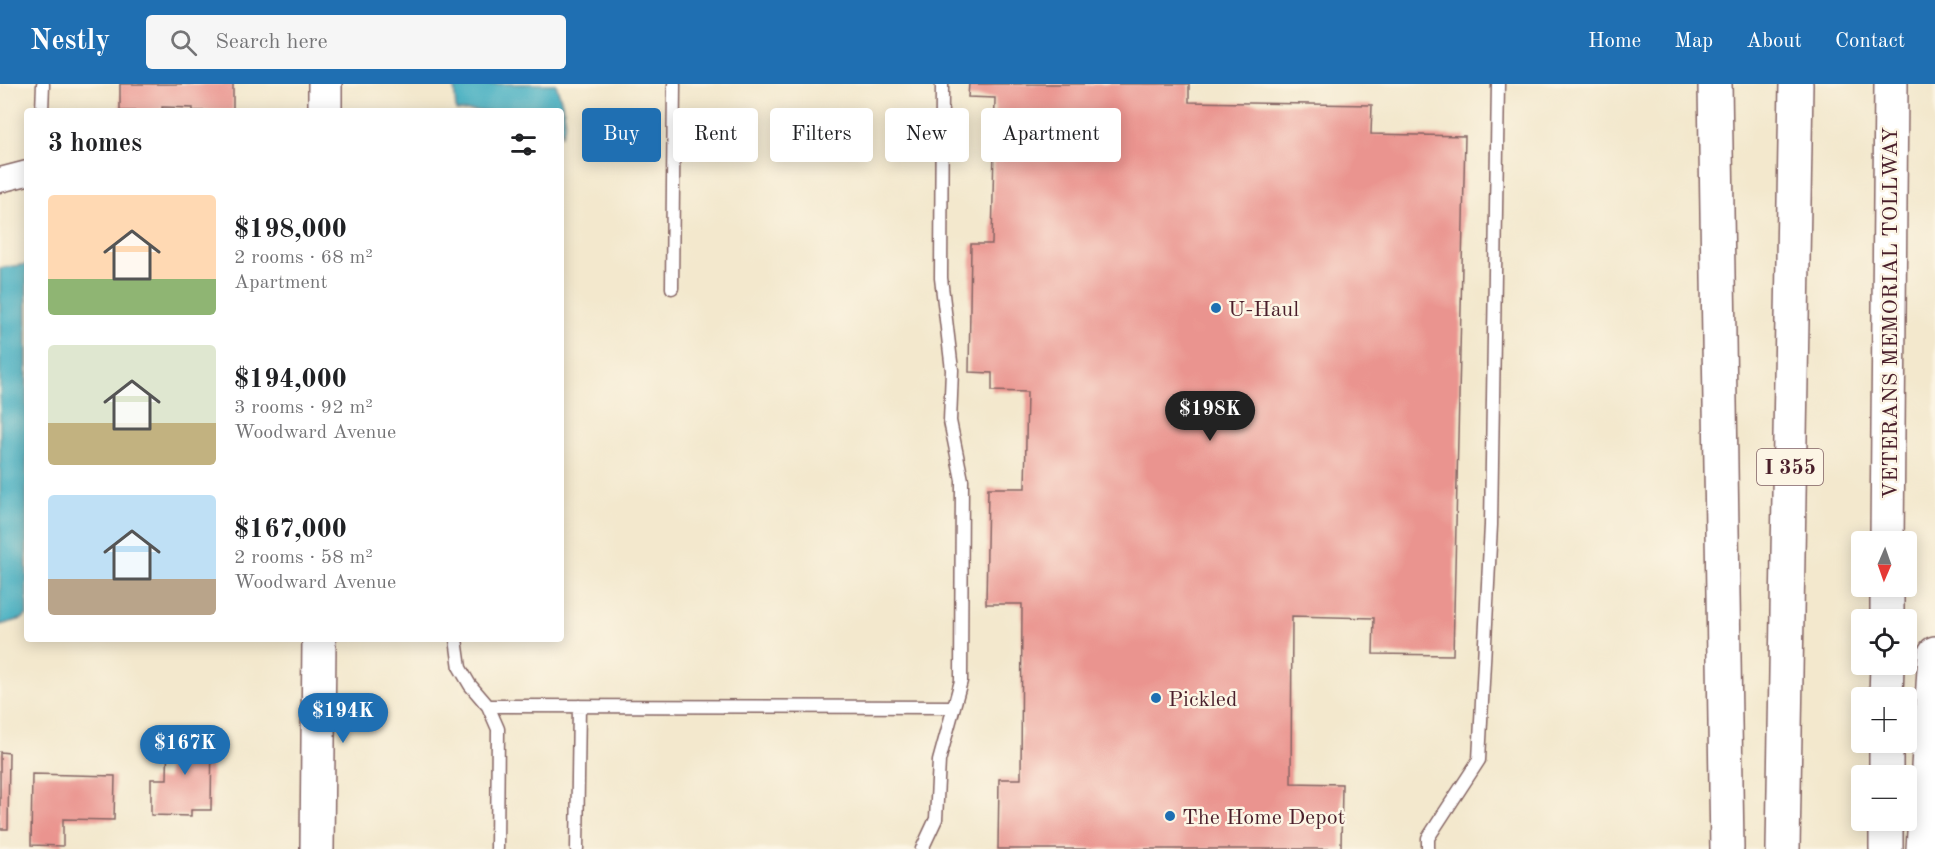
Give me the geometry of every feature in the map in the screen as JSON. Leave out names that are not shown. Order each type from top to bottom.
[{"type":"main road","points":[[325,108],[326,84]]},
{"type":"main road","points":[[1715,84],[1727,849]]},
{"type":"main road","name":"I 355","points":[[1783,849],[1796,84]]},
{"type":"main road","name":"VETERANS MEMORIAL TOLLWAY","points":[[1887,531],[1891,84]]},
{"type":"main road","points":[[317,849],[319,642]]},
{"type":"main road","points":[[1923,849],[1935,653]]},
{"type":"main road","points":[[1886,831],[1886,849]]},
{"type":"street","points":[[0,180],[24,174]]},
{"type":"lane","points":[[42,108],[43,84]]},
{"type":"lane","points":[[672,288],[674,84]]},
{"type":"lane","points":[[922,849],[936,819],[939,761],[961,681],[962,480],[950,421],[952,370],[941,278],[942,84]]},
{"type":"lane","points":[[1428,849],[1428,838],[1479,760],[1491,525],[1498,84]]},
{"type":"lane","points":[[456,642],[460,668],[470,685],[488,706],[498,729],[497,849]]},
{"type":"lane","points":[[488,706],[954,707]]},
{"type":"lane","points":[[577,849],[579,706]]},
{"type":"water","points":[[454,84],[556,84],[563,108],[456,108]]},
{"type":"water","points":[[24,264],[24,617],[0,625],[0,268]]},
{"type":"building","points":[[120,84],[233,84],[233,108],[120,108]]},
{"type":"building","name":"U-Haul","points":[[969,84],[1189,84],[1189,102],[1372,105],[1371,134],[1465,136],[1453,655],[1373,654],[1374,618],[1292,616],[1291,783],[1342,784],[1341,849],[998,849],[999,779],[1021,779],[1022,604],[986,604],[988,488],[1025,488],[1027,392],[992,391],[992,373],[969,372],[971,244],[992,244],[994,162],[1121,162],[1121,108],[995,108],[995,98],[968,97]]},
{"type":"building","points":[[168,731],[212,732],[211,810],[191,810],[191,816],[151,815],[151,779],[167,779]]},
{"type":"building","points":[[0,752],[9,753],[8,829],[0,829]]},
{"type":"building","points":[[32,774],[115,776],[114,820],[63,819],[63,846],[31,845]]},
{"type":"place","name":"U-Haul","points":[[1216,308]]},
{"type":"place","name":"Pickled","points":[[1156,698]]},
{"type":"place","name":"The Home Depot","points":[[1170,816]]}]
